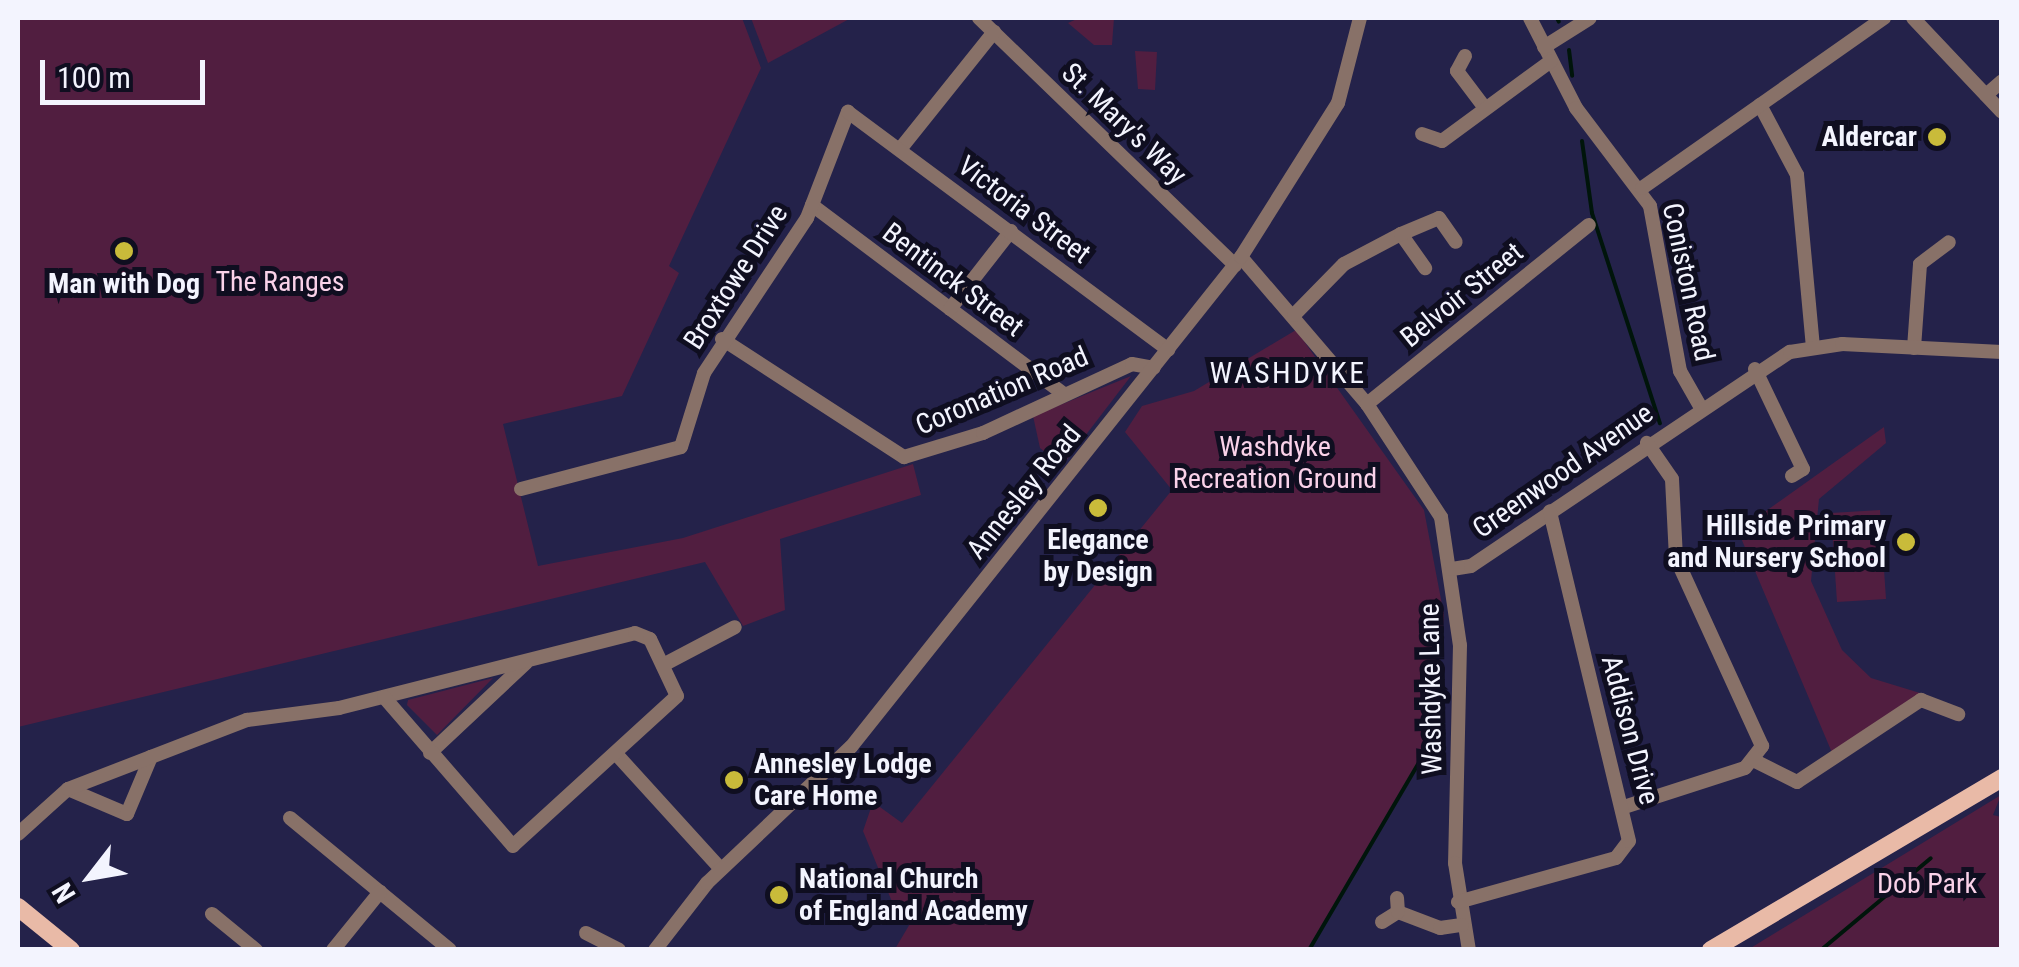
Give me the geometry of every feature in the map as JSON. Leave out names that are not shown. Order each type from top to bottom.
[{"type":"main road","points":[[1712,950],[2002,778]]},
{"type":"main road","points":[[18,907],[71,950]]},
{"type":"street","name":"St. Mary's Way","points":[[979,18],[1238,261]]},
{"type":"street","name":"Annesley Road","points":[[655,950],[721,869],[851,747],[1238,261],[1344,92],[1360,18]]},
{"type":"street","name":"Coniston Road","points":[[1530,18],[1548,54],[1642,188],[1680,371],[1700,406]]},
{"type":"street","points":[[1422,134],[1442,141],[1590,18]]},
{"type":"street","points":[[1642,188],[1884,18]]},
{"type":"street","points":[[1913,18],[2002,112]]},
{"type":"street","points":[[901,148],[994,32]]},
{"type":"street","points":[[1465,56],[1457,71],[1485,108]]},
{"type":"street","points":[[1986,95],[2002,81]]},
{"type":"street","points":[[1760,105],[1797,176],[1812,346],[1914,348],[2000,357]]},
{"type":"street","name":"Victoria Street","points":[[848,112],[1168,350]]},
{"type":"street","name":"Broxtowe Drive","points":[[521,490],[675,452],[722,339],[812,205],[848,112]]},
{"type":"street","name":"Bentinck Street","points":[[812,205],[1064,394]]},
{"type":"street","points":[[1294,314],[1344,264],[1401,234],[1438,218],[1456,242]]},
{"type":"street","name":"Belvoir Street","points":[[1367,404],[1589,225]]},
{"type":"street","points":[[950,309],[1011,232]]},
{"type":"street","points":[[1401,234],[1425,268]]},
{"type":"street","points":[[1914,348],[1920,264],[1949,242]]},
{"type":"street","name":"Washdyke Lane","points":[[1238,261],[1294,314],[1367,404],[1431,494],[1452,569],[1458,902],[1470,950]]},
{"type":"street","name":"Coronation Road","points":[[722,339],[904,457],[1132,364],[1154,368]]},
{"type":"street","name":"Greenwood Avenue","points":[[1452,569],[1550,511],[1755,369],[1812,346]]},
{"type":"street","points":[[1755,369],[1804,469]]},
{"type":"street","points":[[1647,443],[1672,479],[1676,558],[1760,733],[1760,765]]},
{"type":"street","name":"Addison Drive","points":[[1458,902],[1616,858],[1629,842],[1624,807],[1550,511]]},
{"type":"street","points":[[663,665],[735,627]]},
{"type":"street","points":[[18,834],[68,789],[247,720],[384,697],[635,633],[650,639],[675,703],[514,846],[384,697]]},
{"type":"street","points":[[430,753],[530,660]]},
{"type":"street","points":[[1760,765],[1782,780],[1806,778],[1927,700],[1958,714]]},
{"type":"street","points":[[618,756],[721,869]]},
{"type":"street","points":[[68,789],[127,814],[151,757]]},
{"type":"street","points":[[1624,807],[1760,765]]},
{"type":"street","points":[[290,818],[450,950]]},
{"type":"street","points":[[333,950],[380,892]]},
{"type":"street","points":[[1382,922],[1398,905],[1440,928],[1462,926]]},
{"type":"street","points":[[212,914],[256,950]]},
{"type":"street","points":[[586,933],[619,950]]},
{"type":"green space","name":"The Ranges","points":[[18,18],[742,18],[761,68],[669,266],[679,273],[622,396],[503,424],[538,566],[683,538],[913,464],[921,495],[780,539],[785,610],[743,626],[705,562],[18,727]]},
{"type":"green space","points":[[751,18],[851,18],[768,63]]},
{"type":"green space","points":[[1079,18],[1114,18],[1112,45],[1094,45],[1068,23]]},
{"type":"green space","points":[[1135,51],[1157,52],[1155,90],[1138,89]]},
{"type":"green space","name":"Washdyke Recreation Ground","points":[[1296,330],[1424,510],[1444,615],[1436,699],[1444,703],[1424,758],[1328,917],[1307,949],[895,949],[911,922],[897,914],[863,831],[873,802],[902,823],[1172,490],[1125,432],[1142,406],[1194,391]]},
{"type":"green space","points":[[1131,376],[1062,466],[1040,448],[1033,416]]},
{"type":"green space","points":[[1884,427],[1886,443],[1819,499],[1811,581],[1842,650],[1871,678],[1920,693],[1833,755],[1738,531]]},
{"type":"green space","points":[[1880,510],[1886,599],[1837,602],[1831,513]]},
{"type":"green space","points":[[493,678],[437,735],[407,705],[408,700]]},
{"type":"green space","name":"Dob Park","points":[[2001,795],[1993,815],[2001,817],[2001,949],[1749,949]]},
{"type":"waterway","points":[[1557,18],[1559,22]]},
{"type":"waterway","points":[[1569,50],[1572,76]]},
{"type":"waterway","points":[[1582,141],[1592,213],[1660,423]]},
{"type":"waterway","points":[[1309,950],[1443,722]]},
{"type":"waterway","points":[[1821,950],[1931,858]]},
{"type":"place","name":"Aldercar","points":[[1937,137]]},
{"type":"place","name":"Man with Dog","points":[[124,251]]},
{"type":"place","name":"Elegance by Design","points":[[1098,508]]},
{"type":"place","name":"Hillside Primary and Nursery School","points":[[1906,542]]},
{"type":"place","name":"Annesley Lodge Care Home","points":[[734,780]]},
{"type":"place","name":"National Church of England Academy","points":[[779,895]]},
{"type":"district","name":"WASHDYKE","points":[[1288,373]]}]
